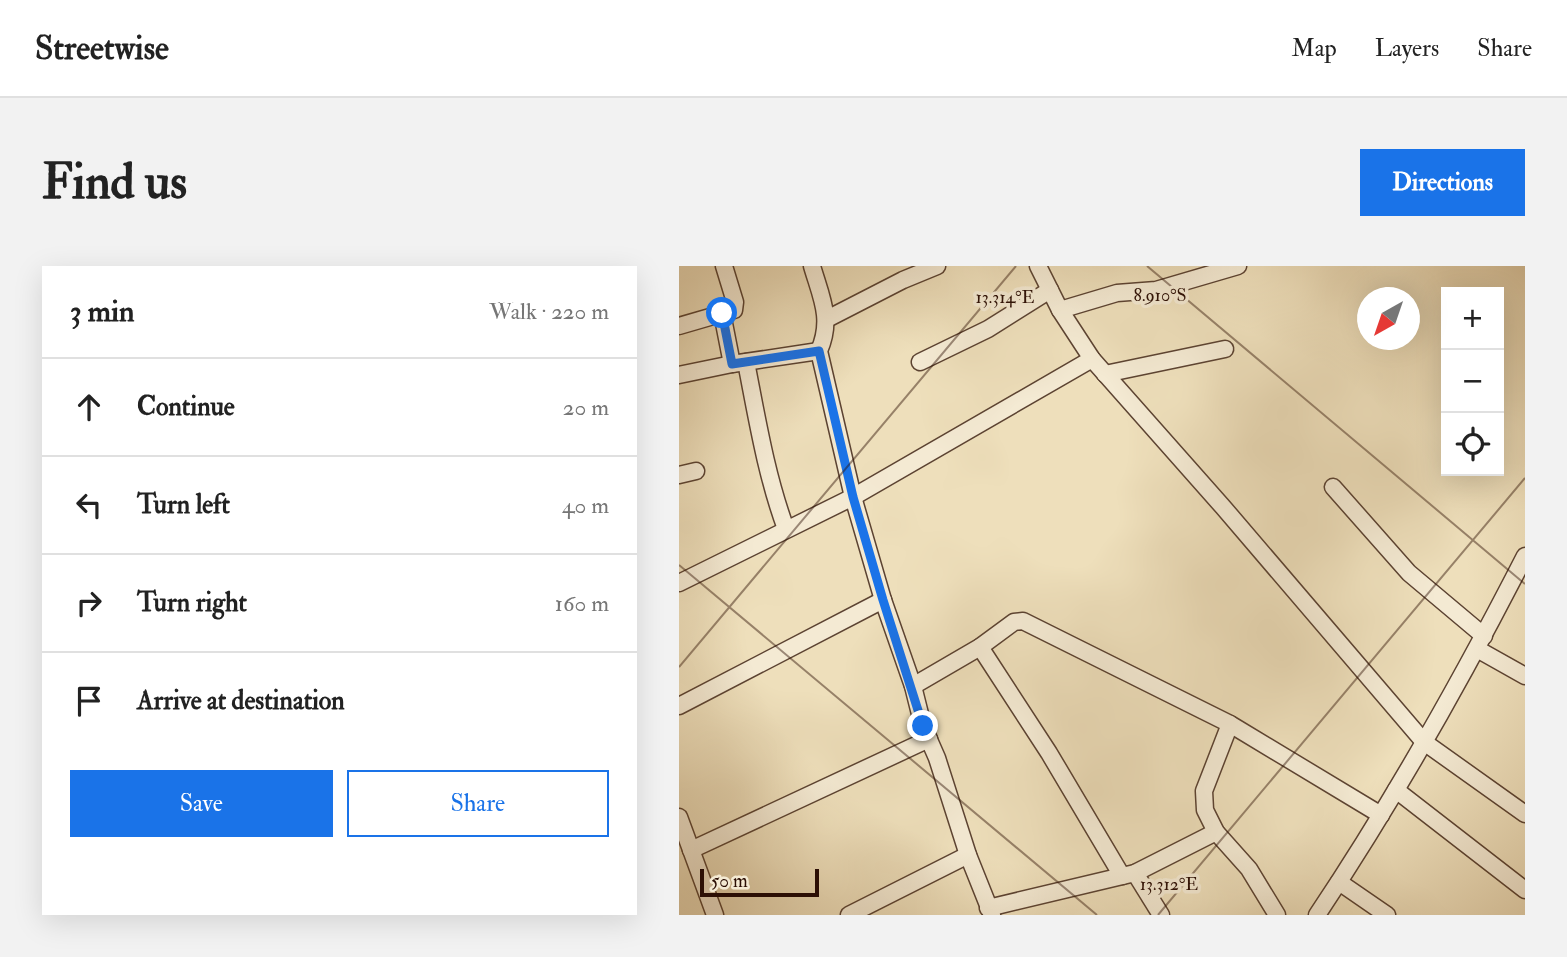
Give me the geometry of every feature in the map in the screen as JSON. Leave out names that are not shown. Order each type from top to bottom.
[{"type":"street","points":[[679,326],[734,310],[736,306],[724,266]]},
{"type":"street","points":[[812,266],[827,319],[825,338],[819,351],[853,497],[883,600],[929,740],[990,911],[1128,874],[1216,832]]},
{"type":"street","points":[[827,319],[903,280],[937,266]]},
{"type":"street","points":[[1038,266],[1060,310],[1092,359],[1424,742],[1525,814]]},
{"type":"street","points":[[1060,310],[1117,293],[1156,290],[1232,267]]},
{"type":"street","points":[[921,362],[988,329],[1050,290]]},
{"type":"street","points":[[722,313],[786,529]]},
{"type":"street","points":[[1105,374],[1225,349]]},
{"type":"street","points":[[679,375],[819,351]]},
{"type":"street","points":[[679,583],[853,497],[1092,359]]},
{"type":"street","points":[[679,475],[696,471]]},
{"type":"street","points":[[1333,487],[1409,573],[1481,642],[1525,676]]},
{"type":"street","points":[[1317,915],[1424,742],[1481,642],[1525,556]]},
{"type":"street","points":[[679,706],[883,600]]},
{"type":"street","points":[[912,686],[980,647],[1014,622],[1023,621],[1230,724],[1381,815]]},
{"type":"street","points":[[980,647],[1128,874],[1161,915]]},
{"type":"street","points":[[1230,724],[1204,791],[1205,810],[1216,832],[1249,869],[1277,915]]},
{"type":"street","points":[[691,850],[929,740]]},
{"type":"street","points":[[1396,790],[1525,890]]},
{"type":"street","points":[[679,817],[715,915]]},
{"type":"street","points":[[849,915],[968,855]]},
{"type":"street","points":[[1339,882],[1387,915]]},
{"type":"route","points":[[722,313],[732,364],[819,351],[853,497],[923,726]]}]
